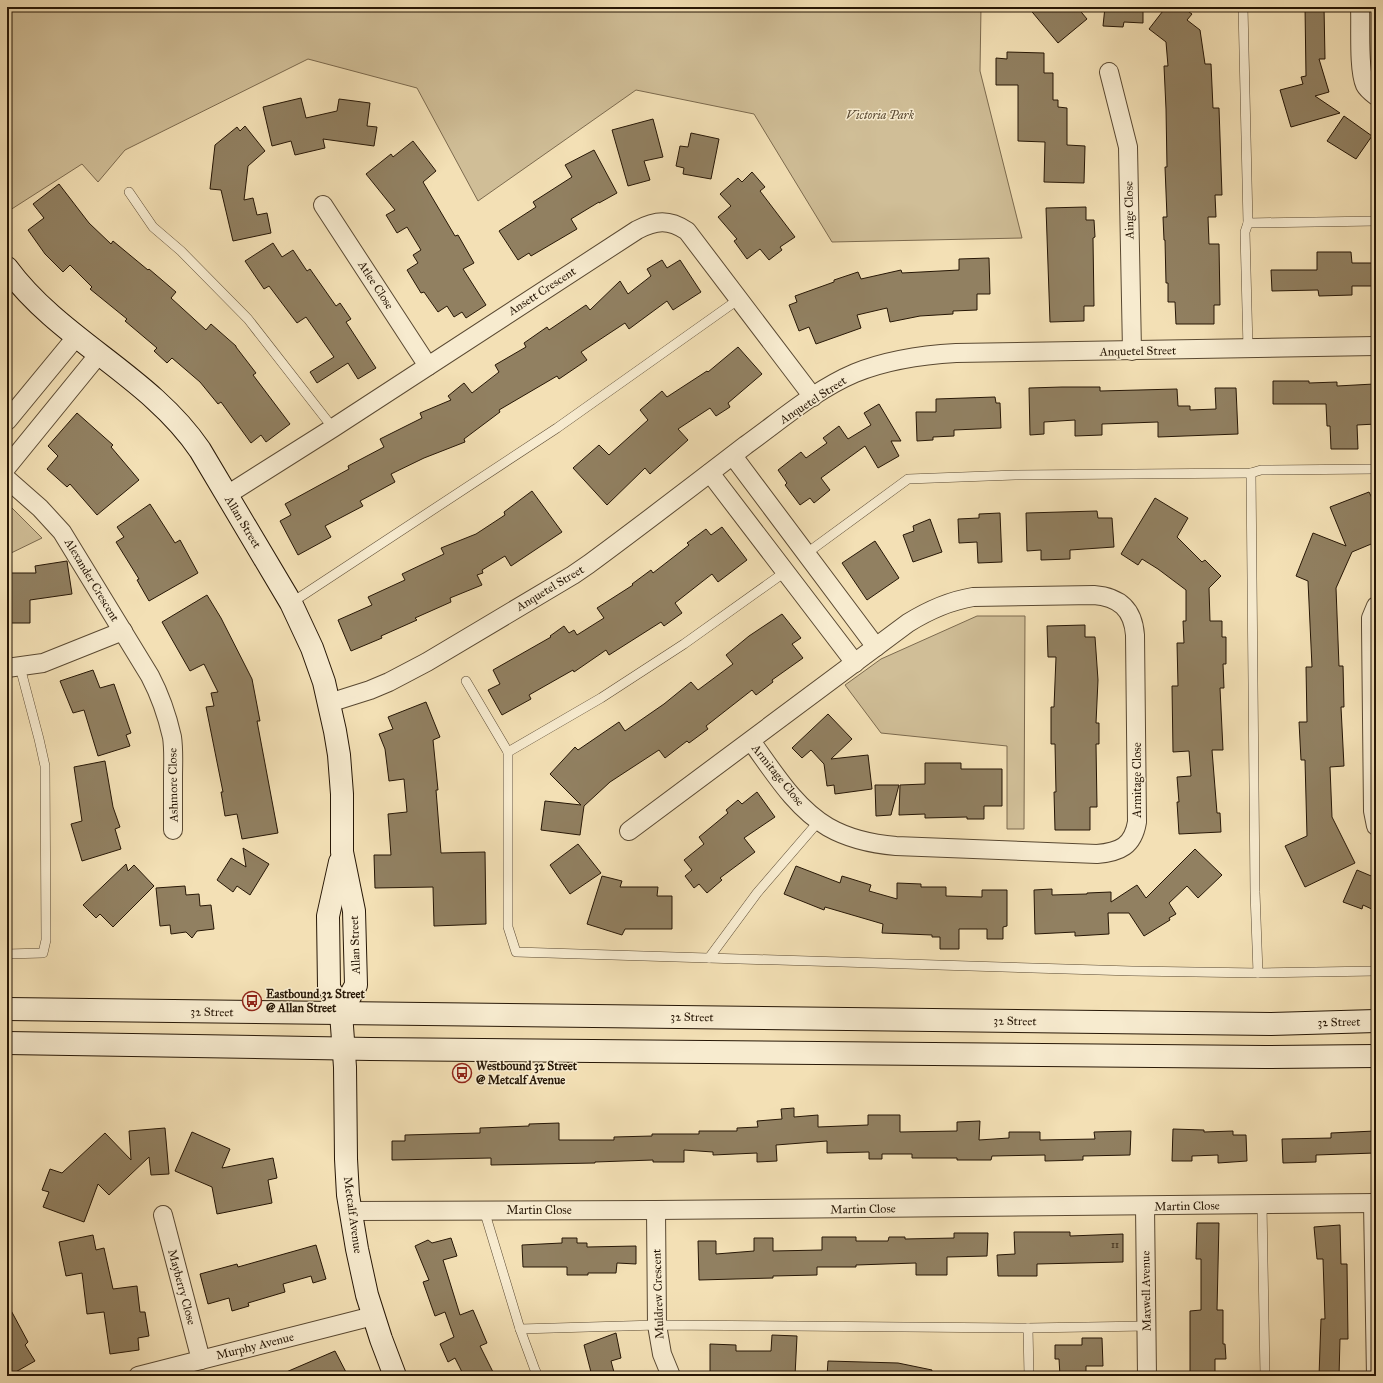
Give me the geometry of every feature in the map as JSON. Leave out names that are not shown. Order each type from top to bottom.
[{"type":"main road","name":"Allan Street","points":[[7,268],[43,309],[170,413],[193,440],[291,604],[312,648],[324,682],[335,731],[341,775],[342,852],[354,911],[356,985],[341,1013]]},
{"type":"main road","name":"32 Street","points":[[7,1009],[1271,1024],[1376,1022]]},
{"type":"main road","name":"Metcalf Avenue","points":[[341,1013],[344,1048],[346,1159],[351,1211],[363,1280],[373,1316],[395,1376]]},
{"type":"main road","points":[[7,1043],[344,1048],[1265,1057],[1376,1056]]},
{"type":"street","points":[[1360,7],[1361,68],[1366,86],[1376,96]]},
{"type":"street","name":"Ainge Close","points":[[1109,72],[1128,147],[1132,351]]},
{"type":"street","name":"Atlee Close","points":[[323,204],[428,366]]},
{"type":"street","name":"Ansett Crescent","points":[[227,496],[637,230],[654,223],[672,222],[687,231],[813,397]]},
{"type":"street","points":[[7,421],[76,336]]},
{"type":"street","name":"Anquetel Street","points":[[329,703],[370,690],[389,682],[426,662],[573,575],[813,397],[855,373],[918,356],[956,353],[1376,346]]},
{"type":"street","points":[[7,467],[99,354]]},
{"type":"street","points":[[733,456],[876,647]]},
{"type":"street","points":[[710,473],[784,572],[855,663]]},
{"type":"street","name":"Alexander Crescent","points":[[7,479],[40,508],[62,532],[123,631],[43,663],[13,668]]},
{"type":"street","points":[[784,572],[807,553]]},
{"type":"street","name":"Armitage Close","points":[[629,831],[876,647],[922,615],[945,604],[960,599],[990,596],[1105,596],[1115,600],[1123,606],[1129,613],[1134,627],[1137,822],[1135,831],[1130,840],[1116,852],[1097,854],[896,846],[875,844],[856,839],[840,833],[819,821],[791,795],[751,741]]},
{"type":"street","points":[[1376,606],[1371,618],[1373,811],[1376,826]]},
{"type":"street","name":"Ashmore Close","points":[[123,631],[157,690],[162,701],[170,732],[173,752],[173,830]]},
{"type":"street","points":[[1374,1203],[1376,1376]]},
{"type":"street","name":"Martin Close","points":[[351,1211],[656,1210],[1374,1203]]},
{"type":"street","name":"Maxwell Avenue","points":[[1145,1206],[1147,1376]]},
{"type":"street","name":"Muldrew Crescent","points":[[656,1210],[657,1325],[662,1354],[671,1376]]},
{"type":"street","name":"Mayberry Close","points":[[163,1215],[201,1360]]},
{"type":"street","name":"Murphy Avenue","points":[[138,1376],[373,1316]]},
{"type":"lane","points":[[1243,7],[1248,223],[1245,232],[1248,348]]},
{"type":"lane","points":[[129,192],[153,227],[181,251],[248,319],[333,428]]},
{"type":"lane","points":[[1248,223],[1376,221]]},
{"type":"lane","points":[[291,604],[557,428],[739,299]]},
{"type":"lane","points":[[807,553],[908,479],[1014,475],[1251,473],[1261,470],[1376,469]]},
{"type":"lane","points":[[1251,473],[1255,892],[1258,973]]},
{"type":"lane","points":[[508,752],[601,698],[684,644],[784,572]]},
{"type":"lane","points":[[7,954],[43,953],[46,940],[45,766],[39,739],[13,668]]},
{"type":"lane","points":[[466,681],[508,752],[508,927],[516,952],[1132,971],[1258,973],[1376,971]]},
{"type":"lane","points":[[709,958],[757,893],[819,821]]},
{"type":"lane","points":[[1262,1205],[1265,1376]]},
{"type":"lane","points":[[484,1210],[520,1329],[538,1376]]},
{"type":"lane","points":[[520,1329],[657,1325],[1028,1328],[1147,1326]]},
{"type":"lane","points":[[1028,1328],[1029,1376]]},
{"type":"green space","name":"Victoria Park","points":[[7,7],[981,7],[980,71],[1022,238],[832,242],[754,114],[636,90],[478,201],[417,88],[308,59],[125,150],[98,182],[82,164],[7,212]]},
{"type":"green space","points":[[7,503],[42,538],[7,555]]},
{"type":"green space","points":[[977,616],[1025,616],[1024,829],[1007,829],[1007,746],[881,733],[845,685],[881,659]]},
{"type":"building","points":[[1028,7],[1077,7],[1087,19],[1058,43]]},
{"type":"building","points":[[1105,7],[1143,7],[1143,23],[1124,22],[1123,27],[1103,26]]},
{"type":"building","points":[[1166,7],[1182,7],[1192,14],[1187,20],[1200,30],[1205,64],[1211,64],[1213,108],[1219,108],[1222,195],[1215,195],[1216,217],[1208,217],[1209,244],[1219,244],[1220,305],[1214,305],[1214,324],[1176,324],[1175,302],[1168,302],[1163,217],[1167,217],[1164,66],[1168,66],[1166,42],[1149,29]]},
{"type":"building","points":[[1305,7],[1324,7],[1325,59],[1319,59],[1329,92],[1315,96],[1340,113],[1291,127],[1280,90],[1303,84],[1301,77],[1306,76]]},
{"type":"building","points":[[1007,52],[1044,53],[1044,73],[1053,73],[1053,100],[1058,100],[1058,107],[1067,108],[1067,145],[1085,146],[1084,183],[1044,182],[1045,142],[1018,141],[1018,85],[996,85],[996,58],[1007,59]]},
{"type":"building","points":[[301,98],[306,118],[337,111],[339,99],[370,103],[367,126],[377,127],[374,146],[323,139],[325,148],[295,155],[291,141],[272,146],[263,107]]},
{"type":"building","points":[[1344,116],[1372,136],[1356,159],[1327,141]]},
{"type":"building","points":[[653,119],[663,157],[644,161],[650,180],[628,186],[612,130]]},
{"type":"building","points":[[245,126],[265,151],[248,166],[244,200],[253,198],[257,215],[267,213],[271,233],[233,241],[221,190],[210,189],[215,145],[237,127],[240,131]]},
{"type":"building","points":[[691,133],[719,139],[711,179],[683,174],[684,168],[676,166],[680,146],[688,147]]},
{"type":"building","points":[[413,141],[436,171],[423,182],[455,236],[458,235],[474,263],[463,269],[486,305],[466,318],[462,312],[454,317],[447,306],[438,312],[424,292],[421,293],[407,270],[418,263],[413,255],[421,250],[407,227],[397,233],[386,215],[395,210],[366,174],[391,154],[393,157]]},
{"type":"building","points":[[594,150],[617,193],[571,219],[577,229],[531,256],[529,253],[518,260],[499,231],[536,207],[533,202],[572,177],[565,165]]},
{"type":"building","points":[[752,172],[765,187],[760,191],[795,237],[780,247],[782,250],[769,260],[760,249],[747,259],[734,241],[737,239],[718,217],[731,206],[720,194],[738,178],[742,182]]},
{"type":"building","points":[[59,184],[89,223],[111,244],[113,241],[176,292],[171,298],[206,330],[211,324],[236,346],[256,373],[253,375],[290,424],[266,442],[261,435],[251,443],[221,402],[218,404],[200,382],[172,358],[167,363],[154,351],[157,348],[125,321],[127,319],[90,289],[92,287],[70,265],[63,272],[45,254],[28,230],[44,218],[33,204]]},
{"type":"building","points":[[1086,207],[1086,220],[1094,220],[1094,306],[1084,306],[1084,321],[1050,322],[1046,208]]},
{"type":"building","points":[[273,243],[282,257],[293,250],[307,271],[310,269],[336,306],[340,303],[351,319],[346,322],[376,368],[358,379],[348,363],[317,383],[310,372],[334,357],[306,317],[297,323],[269,286],[264,289],[245,261]]},
{"type":"building","points":[[1317,252],[1351,252],[1352,263],[1376,263],[1376,286],[1352,286],[1352,295],[1319,296],[1318,290],[1272,291],[1271,270],[1317,270]]},
{"type":"building","points":[[989,258],[990,294],[977,294],[977,310],[953,311],[953,314],[920,316],[890,322],[887,308],[857,315],[861,328],[816,344],[809,327],[799,331],[789,305],[797,302],[795,296],[858,272],[861,279],[901,270],[902,273],[959,270],[959,259]]},
{"type":"building","points":[[662,260],[667,268],[680,260],[701,292],[673,310],[667,301],[629,329],[625,323],[581,352],[587,360],[559,379],[557,376],[499,410],[500,412],[464,439],[465,442],[424,458],[391,474],[395,482],[360,501],[363,506],[325,526],[331,537],[298,555],[280,521],[291,515],[285,504],[349,469],[348,466],[384,447],[380,439],[422,418],[420,413],[451,400],[448,396],[464,383],[472,393],[499,372],[495,365],[526,347],[524,343],[547,327],[549,330],[586,305],[590,310],[620,281],[628,294],[651,276],[647,269]]},
{"type":"building","points":[[738,347],[762,374],[728,403],[730,407],[716,416],[710,408],[678,429],[688,440],[650,474],[645,468],[607,505],[573,468],[599,445],[609,455],[648,420],[640,410],[662,391],[667,397],[707,371],[708,372]]},
{"type":"building","points":[[1273,381],[1309,381],[1309,383],[1337,382],[1337,386],[1374,384],[1376,399],[1376,424],[1357,425],[1358,449],[1331,449],[1330,426],[1327,426],[1326,404],[1273,404]]},
{"type":"building","points":[[1100,387],[1100,391],[1177,389],[1178,406],[1190,406],[1190,410],[1216,409],[1215,388],[1236,388],[1238,434],[1158,437],[1158,422],[1102,424],[1102,435],[1075,436],[1075,420],[1044,422],[1044,434],[1030,435],[1029,388]]},
{"type":"building","points":[[995,397],[996,403],[1000,403],[1001,428],[954,430],[954,436],[933,437],[933,440],[917,441],[916,412],[936,412],[936,399]]},
{"type":"building","points":[[879,404],[901,441],[891,441],[899,456],[878,468],[865,446],[821,478],[830,490],[814,503],[810,498],[800,505],[785,485],[787,483],[778,470],[801,452],[806,458],[827,443],[823,438],[839,426],[848,439],[871,425],[864,413]]},
{"type":"building","points":[[77,413],[113,445],[111,447],[139,480],[97,515],[70,484],[67,487],[47,469],[58,456],[48,446]]},
{"type":"building","points":[[532,491],[562,532],[511,566],[505,556],[482,570],[483,573],[477,575],[482,585],[450,598],[451,602],[415,618],[417,620],[381,636],[382,638],[351,651],[338,620],[372,605],[368,597],[405,580],[402,574],[444,554],[441,548],[476,534],[505,515],[504,512]]},
{"type":"building","points":[[1369,492],[1376,506],[1376,542],[1352,552],[1336,588],[1339,666],[1343,666],[1344,707],[1341,707],[1344,766],[1330,767],[1332,817],[1355,863],[1305,887],[1285,846],[1307,836],[1305,760],[1301,760],[1299,722],[1307,722],[1306,667],[1312,667],[1308,581],[1296,576],[1313,533],[1346,546],[1330,507]]},
{"type":"building","points":[[1155,498],[1188,518],[1177,537],[1202,562],[1205,560],[1221,576],[1209,588],[1210,621],[1222,621],[1222,637],[1226,637],[1226,664],[1223,664],[1224,688],[1220,688],[1223,750],[1212,750],[1217,813],[1220,813],[1221,832],[1179,834],[1177,777],[1191,776],[1189,751],[1173,752],[1172,686],[1178,686],[1177,643],[1184,643],[1183,621],[1186,621],[1186,590],[1142,559],[1138,565],[1121,554]]},
{"type":"building","points":[[150,504],[175,543],[180,540],[198,573],[149,601],[137,580],[139,579],[116,542],[124,537],[117,527]]},
{"type":"building","points":[[1097,511],[1098,518],[1112,518],[1114,547],[1070,550],[1070,559],[1041,560],[1041,550],[1027,551],[1026,513]]},
{"type":"building","points":[[1000,513],[1002,562],[978,563],[977,542],[959,543],[958,519],[979,518],[979,514]]},
{"type":"building","points":[[930,519],[942,552],[913,562],[903,535],[914,531],[913,526]]},
{"type":"building","points":[[722,527],[747,560],[718,582],[712,574],[675,603],[682,613],[664,626],[661,622],[609,655],[606,650],[574,672],[573,670],[529,695],[531,699],[502,715],[488,690],[500,684],[493,670],[551,637],[550,636],[564,626],[569,633],[574,630],[577,635],[604,618],[597,608],[633,585],[632,584],[651,570],[653,573],[689,545],[687,543],[706,529],[711,535]]},
{"type":"building","points":[[875,541],[899,578],[867,600],[842,563]]},
{"type":"building","points":[[67,561],[72,594],[30,600],[30,623],[7,623],[7,573],[36,573],[35,566]]},
{"type":"building","points":[[207,595],[221,618],[252,679],[260,721],[257,721],[278,833],[242,839],[237,814],[225,816],[221,792],[223,792],[206,707],[214,706],[211,693],[218,692],[204,664],[190,671],[162,622]]},
{"type":"building","points":[[782,614],[801,638],[792,644],[803,658],[772,680],[773,682],[756,695],[752,690],[706,726],[708,729],[689,743],[687,741],[665,758],[659,750],[610,782],[584,806],[580,835],[541,830],[545,801],[581,805],[550,774],[575,747],[578,750],[619,722],[625,731],[664,704],[691,682],[698,690],[733,664],[726,655],[749,636]]},
{"type":"building","points":[[1085,625],[1085,637],[1095,637],[1098,680],[1096,723],[1099,723],[1099,744],[1096,744],[1097,807],[1090,807],[1090,830],[1055,830],[1055,744],[1051,744],[1051,707],[1054,707],[1056,657],[1048,657],[1047,626]]},
{"type":"building","points":[[93,670],[100,688],[114,684],[131,733],[126,735],[130,746],[98,756],[84,710],[73,713],[60,681]]},
{"type":"building","points":[[426,702],[440,737],[433,740],[438,790],[436,790],[441,853],[485,852],[486,924],[434,926],[433,887],[375,888],[374,855],[391,855],[388,814],[407,812],[404,779],[389,781],[385,749],[379,734],[393,729],[388,717]]},
{"type":"building","points":[[828,714],[852,739],[831,759],[868,755],[872,789],[835,794],[834,785],[827,786],[824,764],[811,750],[802,758],[792,748]]},
{"type":"building","points":[[105,761],[113,807],[120,827],[115,829],[121,849],[82,861],[71,824],[82,821],[74,767]]},
{"type":"building","points":[[925,763],[961,763],[961,769],[1002,769],[1002,806],[984,806],[984,819],[967,819],[967,817],[925,818],[925,814],[899,815],[900,785],[925,784]]},
{"type":"building","points":[[875,785],[899,785],[891,815],[876,816]]},
{"type":"building","points":[[757,792],[775,817],[744,838],[755,852],[720,878],[722,880],[707,893],[699,884],[694,888],[685,876],[692,870],[684,860],[704,844],[699,837],[728,813],[726,810],[738,800],[742,804]]},
{"type":"building","points":[[578,844],[601,873],[570,894],[550,865]]},
{"type":"building","points":[[243,848],[269,864],[250,895],[237,886],[233,892],[217,880],[231,858],[246,867]]},
{"type":"building","points":[[1195,849],[1222,875],[1198,898],[1187,886],[1169,903],[1176,914],[1169,918],[1170,920],[1144,936],[1129,913],[1108,913],[1109,934],[1075,936],[1075,932],[1035,934],[1034,890],[1052,889],[1052,895],[1111,892],[1111,902],[1137,885],[1146,898]]},
{"type":"building","points":[[126,864],[128,871],[134,865],[154,886],[113,927],[100,914],[96,918],[83,905]]},
{"type":"building","points":[[796,866],[840,883],[842,876],[871,885],[869,891],[897,899],[897,883],[921,884],[921,887],[946,887],[946,896],[982,897],[982,890],[1007,890],[1007,926],[1003,927],[1003,939],[987,939],[987,929],[959,929],[959,949],[940,949],[940,937],[932,937],[932,935],[882,933],[883,924],[825,907],[824,910],[784,894]]},
{"type":"building","points":[[1357,870],[1376,878],[1376,911],[1363,905],[1362,909],[1343,902]]},
{"type":"building","points":[[602,876],[622,881],[620,887],[658,887],[657,896],[672,896],[672,929],[625,929],[622,935],[587,924]]},
{"type":"building","points":[[185,886],[186,895],[199,894],[200,906],[211,905],[214,929],[197,931],[192,938],[186,932],[171,934],[170,925],[160,926],[156,888]]},
{"type":"building","points":[[794,1108],[794,1117],[818,1115],[818,1127],[868,1125],[868,1115],[900,1115],[900,1132],[957,1131],[957,1122],[980,1121],[979,1140],[1009,1138],[1009,1132],[1040,1132],[1040,1140],[1095,1139],[1094,1132],[1131,1131],[1130,1155],[1083,1156],[1083,1160],[1045,1161],[1045,1155],[992,1156],[991,1160],[957,1160],[957,1158],[912,1158],[912,1154],[882,1154],[882,1159],[869,1159],[869,1152],[827,1153],[827,1141],[776,1145],[777,1161],[757,1162],[757,1153],[713,1155],[713,1152],[684,1150],[684,1162],[653,1162],[653,1160],[595,1163],[491,1165],[491,1158],[392,1160],[392,1141],[405,1141],[405,1135],[480,1133],[480,1128],[559,1123],[559,1140],[614,1140],[614,1137],[652,1136],[652,1134],[699,1134],[699,1131],[737,1131],[737,1128],[758,1127],[757,1121],[782,1119],[781,1109]]},
{"type":"building","points":[[165,1128],[169,1174],[151,1175],[149,1157],[109,1195],[98,1184],[84,1222],[43,1207],[49,1192],[42,1190],[50,1169],[62,1173],[105,1133],[131,1160],[129,1131]]},
{"type":"building","points":[[1173,1129],[1204,1130],[1204,1132],[1233,1131],[1233,1135],[1246,1135],[1247,1161],[1218,1163],[1218,1155],[1192,1156],[1192,1161],[1172,1161]]},
{"type":"building","points":[[1375,1131],[1375,1153],[1316,1155],[1316,1162],[1283,1163],[1282,1139],[1331,1138],[1331,1133]]},
{"type":"building","points":[[192,1132],[230,1149],[222,1168],[273,1158],[277,1178],[268,1180],[272,1203],[217,1214],[212,1187],[175,1171]]},
{"type":"building","points":[[1197,1223],[1219,1223],[1217,1310],[1223,1310],[1223,1344],[1225,1344],[1226,1359],[1215,1359],[1215,1376],[1190,1376],[1190,1311],[1201,1310],[1201,1259],[1196,1259]]},
{"type":"building","points":[[1340,1225],[1341,1264],[1347,1264],[1348,1339],[1340,1339],[1339,1376],[1319,1376],[1321,1319],[1325,1319],[1323,1259],[1317,1259],[1314,1227]]},
{"type":"building","points":[[1014,1232],[1070,1232],[1070,1236],[1123,1234],[1123,1262],[1037,1264],[1037,1276],[998,1276],[997,1255],[1015,1254]]},
{"type":"building","points":[[954,1233],[988,1233],[987,1256],[947,1257],[947,1275],[916,1275],[916,1263],[856,1265],[856,1267],[817,1267],[817,1275],[699,1280],[698,1241],[716,1241],[716,1254],[754,1251],[754,1238],[773,1238],[773,1251],[822,1250],[822,1237],[856,1237],[856,1241],[888,1241],[889,1237],[905,1237],[905,1239],[954,1238]]},
{"type":"building","points":[[93,1235],[96,1250],[104,1248],[113,1289],[137,1286],[140,1312],[145,1312],[149,1336],[138,1338],[139,1350],[110,1354],[104,1312],[87,1314],[82,1273],[66,1276],[59,1242]]},
{"type":"building","points":[[451,1238],[457,1256],[443,1260],[460,1315],[473,1310],[487,1343],[480,1346],[495,1376],[464,1376],[455,1358],[448,1362],[440,1344],[454,1337],[445,1312],[435,1316],[423,1282],[429,1280],[415,1246],[428,1240],[432,1243]]},
{"type":"building","points":[[562,1238],[577,1238],[577,1243],[587,1243],[587,1247],[636,1246],[636,1264],[617,1263],[616,1273],[588,1273],[588,1275],[567,1275],[567,1267],[523,1267],[522,1245],[562,1243]]},
{"type":"building","points":[[316,1245],[326,1279],[313,1283],[311,1276],[283,1284],[285,1292],[248,1303],[249,1306],[232,1311],[229,1298],[208,1304],[200,1274],[237,1264],[238,1267]]},
{"type":"building","points":[[7,1303],[28,1342],[25,1345],[35,1361],[12,1374],[7,1364]]},
{"type":"building","points":[[616,1333],[621,1358],[611,1361],[615,1376],[592,1376],[584,1345]]},
{"type":"building","points":[[772,1335],[797,1336],[795,1376],[723,1376],[723,1373],[710,1373],[710,1344],[736,1345],[736,1351],[771,1351]]},
{"type":"building","points":[[1082,1338],[1102,1338],[1103,1366],[1086,1366],[1086,1376],[1060,1376],[1059,1359],[1055,1359],[1055,1345],[1082,1345]]},
{"type":"building","points":[[335,1351],[348,1376],[277,1376]]},
{"type":"building","points":[[828,1361],[898,1363],[932,1370],[931,1376],[827,1376]]},
{"type":"place","name":"Eastbound 32 Street @ Allan Street","points":[[252,1001]]},
{"type":"place","name":"Westbound 32 Street @ Metcalf Avenue","points":[[462,1073]]}]
